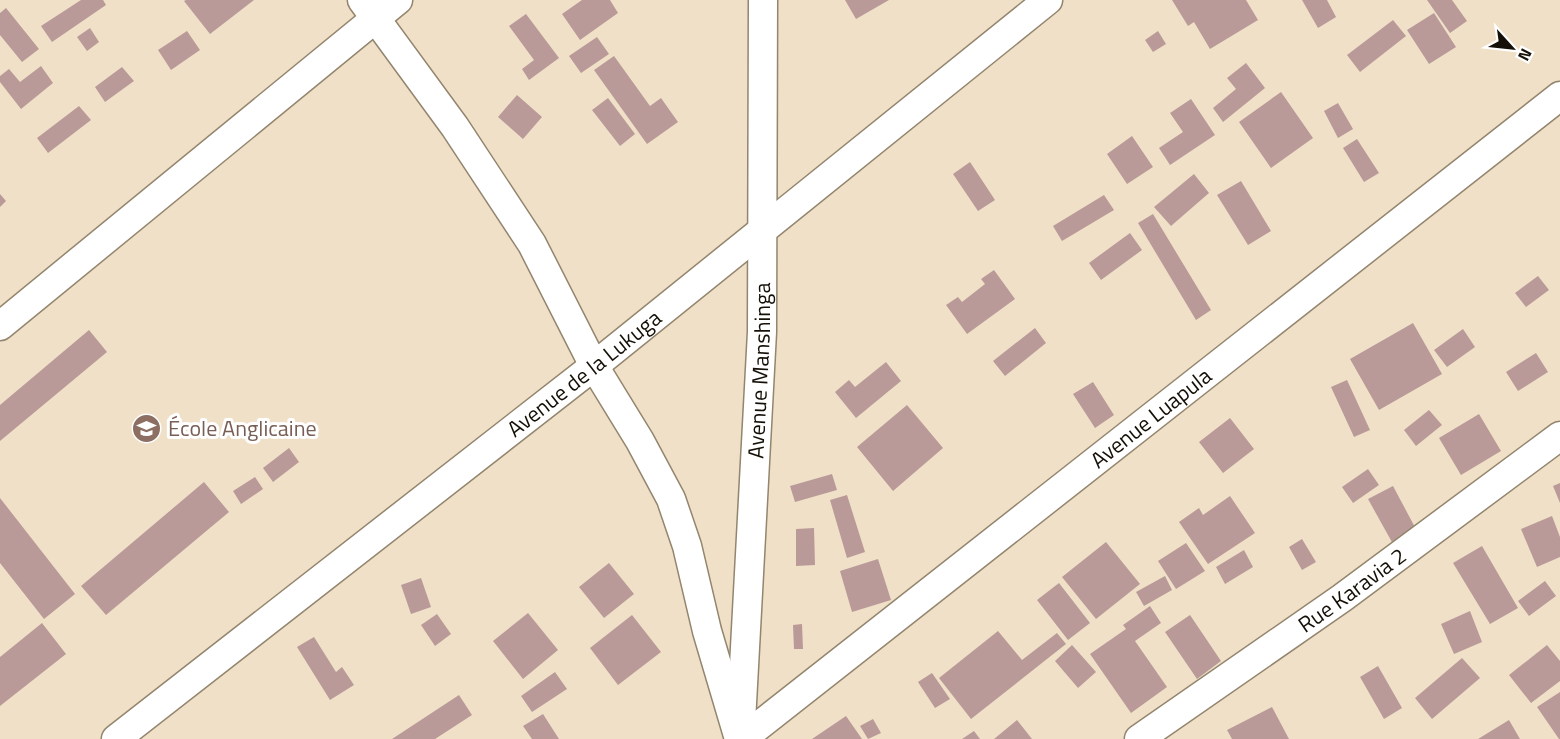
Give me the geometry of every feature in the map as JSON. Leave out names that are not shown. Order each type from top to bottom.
[{"type":"street","points":[[0,326],[369,9],[398,0]]},
{"type":"street","name":"Avenue Manshinga","points":[[740,739],[762,344],[763,0]]},
{"type":"street","name":"Avenue de la Lukuga","points":[[116,739],[594,366],[1048,0]]},
{"type":"street","points":[[369,9],[455,127],[532,244],[594,366],[640,441],[671,499],[687,546],[707,631],[740,739]]},
{"type":"street","name":"Avenue Luapula","points":[[740,739],[1560,96]]},
{"type":"street","name":"Rue Karavia 2","points":[[1139,739],[1342,598],[1560,436]]},
{"type":"building","points":[[81,0],[103,0],[106,5],[52,42],[41,26]]},
{"type":"building","points":[[254,0],[210,34],[184,1]]},
{"type":"building","points":[[582,0],[610,0],[618,13],[580,40],[562,14]]},
{"type":"building","points":[[845,0],[889,0],[856,19]]},
{"type":"building","points":[[1172,0],[1246,0],[1258,20],[1210,49],[1194,22],[1188,26]]},
{"type":"building","points":[[1302,0],[1327,0],[1336,17],[1318,28]]},
{"type":"building","points":[[1427,0],[1452,0],[1467,21],[1450,33]]},
{"type":"building","points":[[6,8],[39,49],[22,62],[0,35],[0,13]]},
{"type":"building","points":[[1434,13],[1456,47],[1429,64],[1407,30]]},
{"type":"building","points":[[526,14],[559,58],[529,80],[522,69],[534,60],[509,26]]},
{"type":"building","points":[[1393,20],[1406,36],[1360,72],[1347,55]]},
{"type":"building","points":[[90,28],[99,42],[87,51],[77,37]]},
{"type":"building","points":[[187,31],[200,50],[171,70],[158,50]]},
{"type":"building","points":[[1158,31],[1166,44],[1153,52],[1145,40]]},
{"type":"building","points":[[597,37],[609,54],[581,73],[569,56]]},
{"type":"building","points":[[614,56],[650,106],[661,98],[678,122],[647,144],[594,70]]},
{"type":"building","points":[[1246,63],[1265,88],[1223,122],[1213,108],[1236,89],[1227,78]]},
{"type":"building","points":[[41,66],[53,83],[21,109],[0,82],[0,76],[9,69],[20,82]]},
{"type":"building","points":[[122,67],[134,81],[105,102],[95,87]]},
{"type":"building","points":[[1281,92],[1313,138],[1271,168],[1239,122]]},
{"type":"building","points":[[517,95],[542,117],[523,139],[498,117]]},
{"type":"building","points":[[608,98],[635,134],[620,146],[592,110]]},
{"type":"building","points":[[1191,99],[1215,135],[1170,165],[1159,148],[1183,132],[1170,113]]},
{"type":"building","points":[[1338,103],[1353,129],[1338,138],[1324,111]]},
{"type":"building","points":[[79,106],[91,120],[48,153],[37,138]]},
{"type":"building","points":[[1132,136],[1153,167],[1127,184],[1107,154]]},
{"type":"building","points":[[1357,139],[1379,173],[1364,182],[1343,148]]},
{"type":"building","points":[[970,162],[995,200],[978,211],[953,174]]},
{"type":"building","points":[[1194,174],[1209,193],[1171,226],[1154,207]]},
{"type":"building","points":[[1241,181],[1271,231],[1248,245],[1217,195]]},
{"type":"building","points":[[0,194],[6,201],[0,207]]},
{"type":"building","points":[[1104,195],[1114,210],[1062,241],[1053,226]]},
{"type":"building","points":[[1153,214],[1211,310],[1196,320],[1138,223]]},
{"type":"building","points":[[1130,233],[1142,250],[1101,280],[1089,263]]},
{"type":"building","points":[[994,270],[1015,299],[967,334],[946,305],[958,297],[962,302],[985,284],[981,279]]},
{"type":"building","points":[[1538,276],[1549,290],[1526,307],[1515,293]]},
{"type":"building","points":[[1413,323],[1442,374],[1379,410],[1350,359]]},
{"type":"building","points":[[1035,328],[1046,343],[1005,376],[993,361]]},
{"type":"building","points":[[1463,329],[1475,347],[1447,367],[1434,350]]},
{"type":"building","points":[[89,330],[107,352],[0,441],[0,405]]},
{"type":"building","points":[[1536,353],[1548,372],[1518,391],[1506,372]]},
{"type":"building","points":[[886,362],[901,381],[856,418],[835,392],[849,380],[855,387]]},
{"type":"building","points":[[1347,380],[1370,430],[1354,437],[1331,387]]},
{"type":"building","points":[[1093,382],[1114,415],[1095,428],[1073,394]]},
{"type":"building","points":[[907,405],[943,448],[893,491],[857,447]]},
{"type":"building","points":[[1429,410],[1442,425],[1416,446],[1404,430]]},
{"type":"building","points":[[1479,414],[1501,451],[1461,475],[1439,438]]},
{"type":"building","points":[[1230,418],[1254,449],[1223,473],[1199,442]]},
{"type":"building","points":[[289,448],[299,462],[273,482],[263,468]]},
{"type":"building","points":[[1368,469],[1379,485],[1353,503],[1342,487]]},
{"type":"building","points":[[832,474],[837,490],[795,502],[790,486]]},
{"type":"building","points":[[255,477],[263,489],[241,504],[233,491]]},
{"type":"building","points":[[204,482],[229,512],[106,615],[81,586]]},
{"type":"building","points":[[1560,483],[1560,503],[1553,486]]},
{"type":"building","points":[[1393,486],[1417,531],[1393,544],[1368,499]]},
{"type":"building","points":[[847,495],[865,552],[847,558],[830,500]]},
{"type":"building","points":[[1230,496],[1255,533],[1208,564],[1179,522],[1199,508],[1203,515]]},
{"type":"building","points":[[0,498],[75,594],[44,619],[0,563]]},
{"type":"building","points":[[1552,516],[1560,537],[1560,557],[1537,567],[1521,529]]},
{"type":"building","points":[[814,528],[815,565],[796,566],[796,529]]},
{"type":"building","points":[[1302,539],[1316,562],[1302,570],[1289,547]]},
{"type":"building","points":[[1106,542],[1140,584],[1096,619],[1062,577]]},
{"type":"building","points":[[1186,543],[1205,571],[1176,589],[1158,561]]},
{"type":"building","points":[[1482,546],[1518,608],[1490,624],[1453,563]]},
{"type":"building","points":[[1244,550],[1253,567],[1225,584],[1216,567]]},
{"type":"building","points":[[878,559],[891,600],[852,612],[840,571]]},
{"type":"building","points":[[609,563],[634,594],[604,618],[579,587]]},
{"type":"building","points":[[1165,576],[1172,590],[1144,606],[1136,592]]},
{"type":"building","points":[[421,578],[431,607],[411,614],[401,585]]},
{"type":"building","points":[[1545,581],[1556,596],[1529,616],[1518,601]]},
{"type":"building","points":[[1059,583],[1090,623],[1068,640],[1037,600]]},
{"type":"building","points":[[1150,606],[1161,623],[1135,641],[1167,687],[1131,713],[1090,654],[1126,629],[1123,625]]},
{"type":"building","points":[[1470,611],[1482,642],[1454,654],[1441,624]]},
{"type":"building","points":[[528,613],[558,650],[523,679],[493,641]]},
{"type":"building","points":[[437,614],[451,634],[435,646],[421,625]]},
{"type":"building","points":[[632,615],[661,652],[618,685],[590,648]]},
{"type":"building","points":[[1190,615],[1221,661],[1197,679],[1165,632]]},
{"type":"building","points":[[42,623],[66,654],[0,706],[0,657]]},
{"type":"building","points":[[802,624],[803,649],[794,649],[793,625]]},
{"type":"building","points":[[998,631],[1022,660],[1057,633],[1066,644],[971,719],[939,678]]},
{"type":"building","points":[[314,637],[336,672],[342,667],[354,685],[330,700],[297,647]]},
{"type":"building","points":[[1072,645],[1096,672],[1078,688],[1055,661]]},
{"type":"building","points":[[1547,645],[1560,661],[1560,681],[1531,703],[1509,675]]},
{"type":"building","points":[[1462,658],[1480,678],[1432,719],[1415,698]]},
{"type":"building","points":[[1378,666],[1402,708],[1384,719],[1360,677]]},
{"type":"building","points":[[555,672],[567,689],[532,712],[521,696]]},
{"type":"building","points":[[932,673],[950,699],[935,708],[918,682]]},
{"type":"building","points":[[1560,692],[1560,739],[1559,739],[1537,707]]},
{"type":"building","points":[[459,695],[472,715],[435,739],[392,739]]},
{"type":"building","points":[[1272,707],[1289,739],[1232,739],[1227,730]]},
{"type":"building","points":[[543,714],[559,739],[532,739],[523,726]]},
{"type":"building","points":[[846,716],[862,739],[812,739]]},
{"type":"building","points":[[873,719],[881,733],[868,739],[860,726]]},
{"type":"building","points":[[1017,720],[1032,739],[994,739]]},
{"type":"building","points":[[1509,720],[1520,739],[1478,739]]},
{"type":"building","points":[[974,731],[980,739],[962,739]]},
{"type":"place","name":"École Anglicaine","points":[[147,428]]}]
